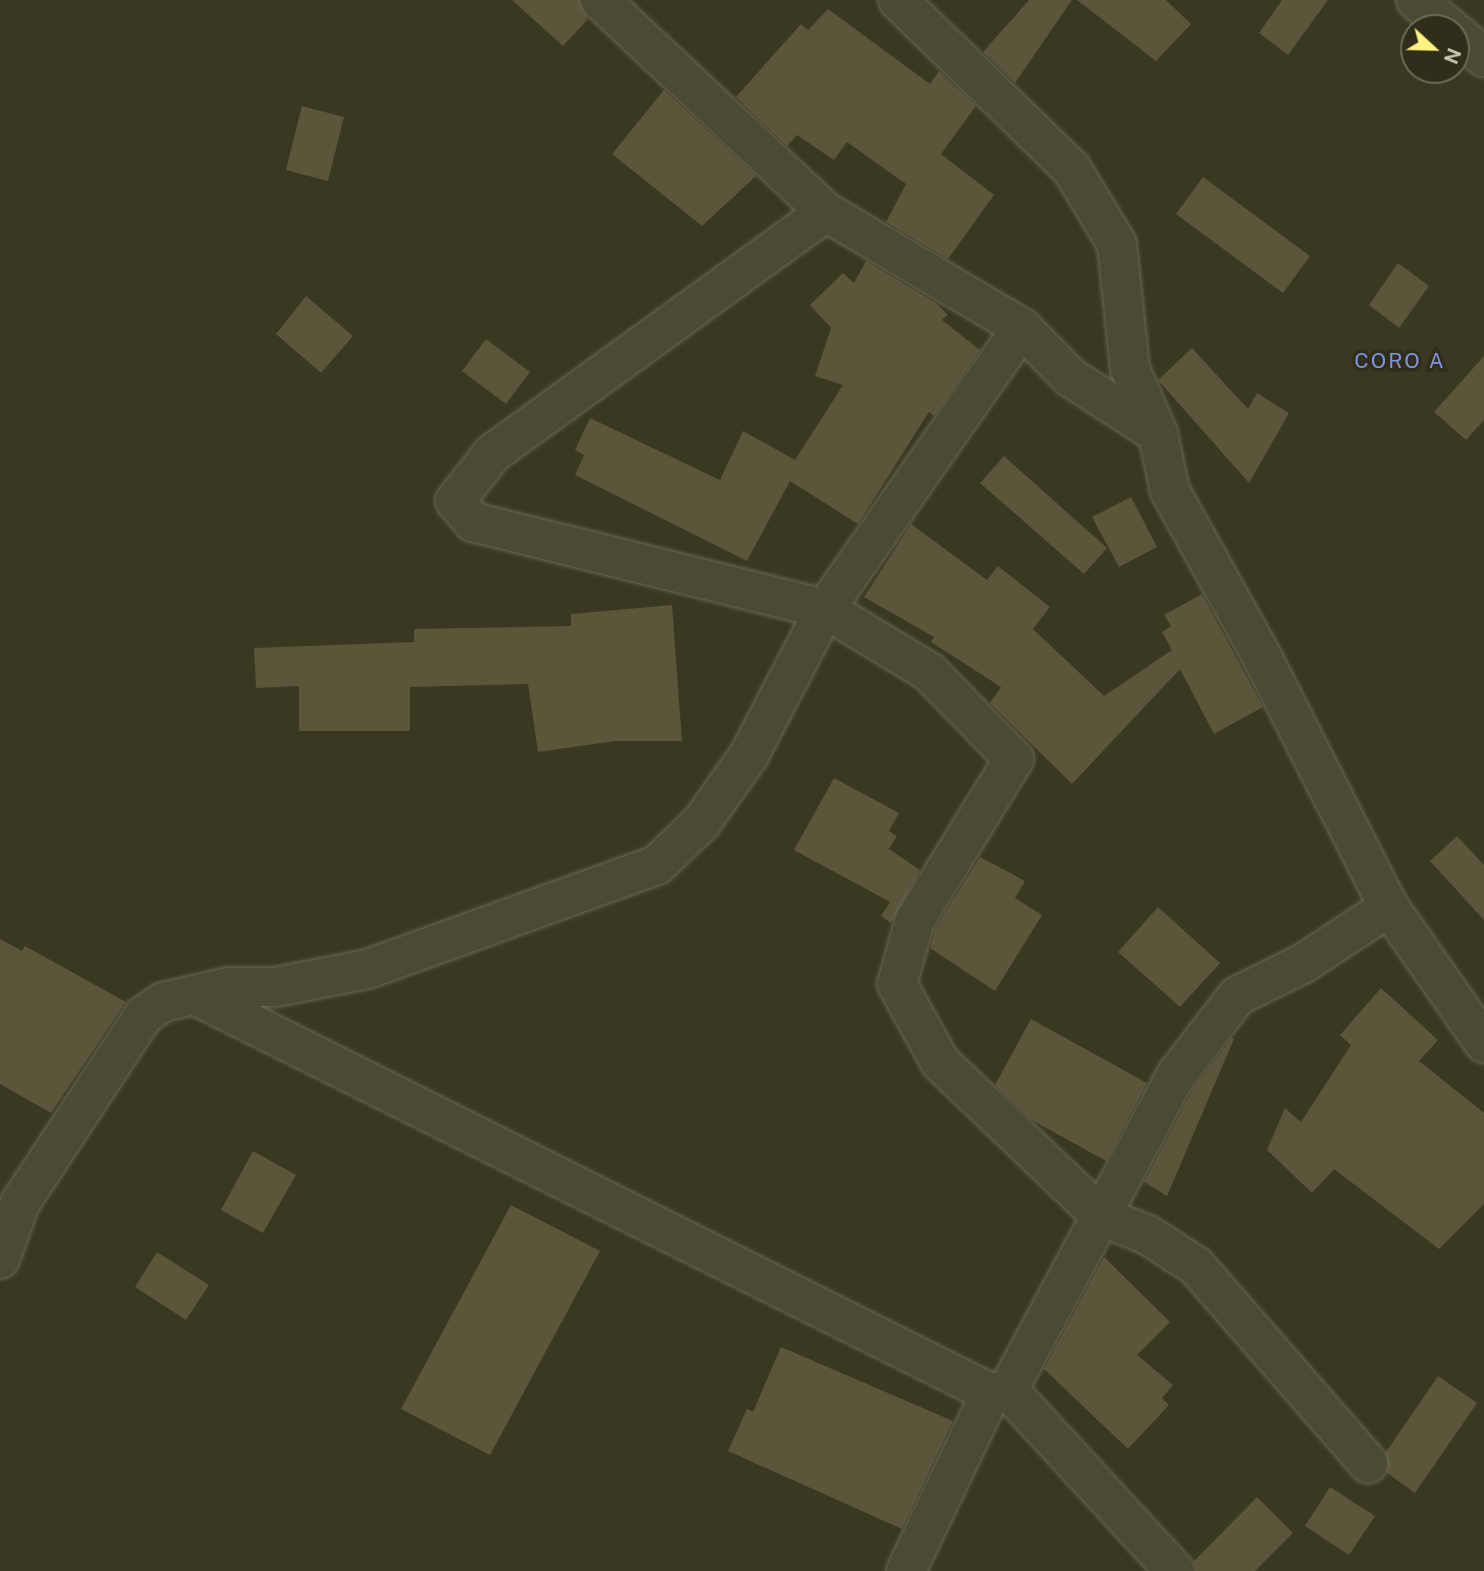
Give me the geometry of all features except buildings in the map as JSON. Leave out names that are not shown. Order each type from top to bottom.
[{"type":"street","points":[[600,0],[826,212],[1022,328],[1070,377],[1158,434]]},
{"type":"street","points":[[898,0],[1071,168],[1117,244],[1130,369],[1158,434],[1170,491],[1263,659],[1389,907],[1484,1042]]},
{"type":"street","points":[[1416,0],[1433,14]]},
{"type":"street","points":[[1470,45],[1484,57]]},
{"type":"street","points":[[826,212],[493,453],[455,501],[473,522],[825,609],[929,672],[1014,759],[915,920],[897,984],[940,1062],[1101,1216],[1148,1235],[1196,1266],[1368,1464]]},
{"type":"street","points":[[0,1259],[20,1203],[144,1015],[163,1002],[198,997],[229,987],[276,987],[368,969],[657,865],[701,823],[750,755],[825,609],[1022,328]]},
{"type":"street","points":[[906,1571],[999,1392],[1101,1216],[1177,1074],[1237,996],[1304,963],[1389,907]]},
{"type":"street","points":[[198,997],[999,1392],[1175,1571]]},
{"type":"district","name":"CORO A","points":[[1400,361]]}]
